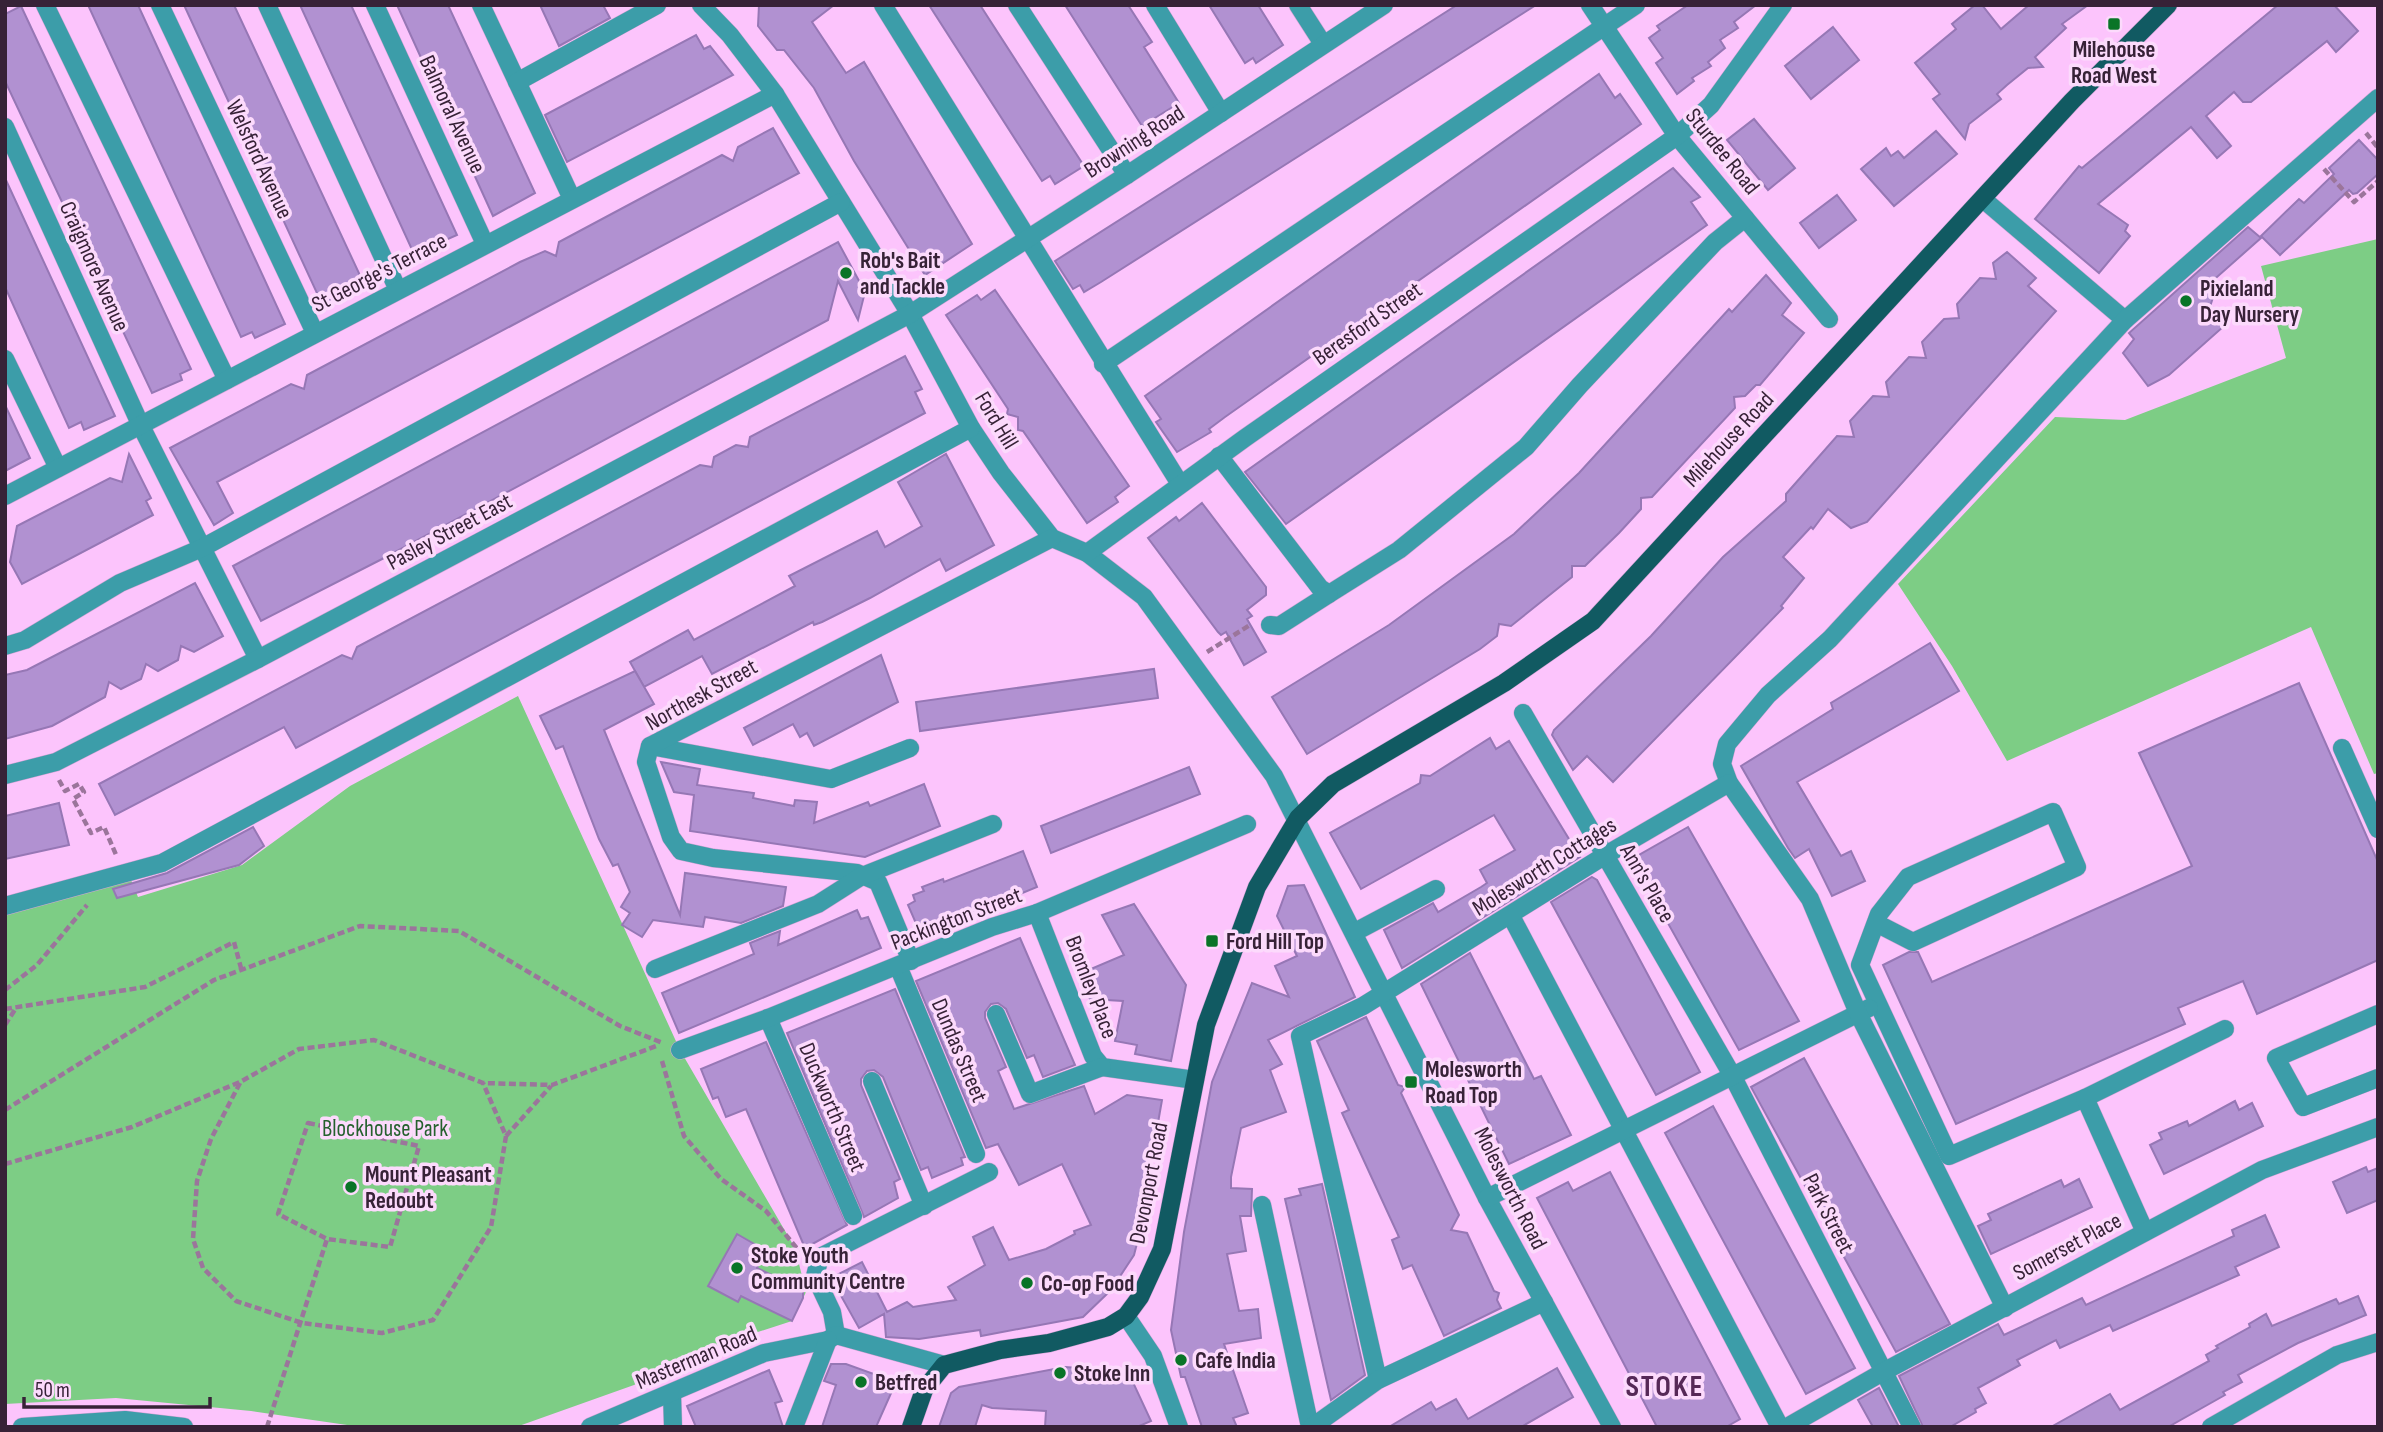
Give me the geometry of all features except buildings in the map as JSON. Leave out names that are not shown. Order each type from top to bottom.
[{"type":"main road","name":"Milehouse Road","points":[[1278,848],[1297,818],[1333,784],[1504,683],[1593,621],[1984,200],[2072,101],[2168,5]]},
{"type":"main road","name":"Devonport Road","points":[[1126,1316],[1147,1285],[1162,1249],[1206,1025],[1257,887],[1278,848]]},
{"type":"main road","points":[[911,1427],[924,1390],[944,1365],[1000,1350],[1064,1339],[1108,1327],[1126,1316]]},
{"type":"street","points":[[45,5],[227,380]]},
{"type":"street","name":"Welsford Avenue","points":[[160,5],[315,333]]},
{"type":"street","points":[[267,5],[398,290]]},
{"type":"street","name":"Balmoral Avenue","points":[[375,5],[485,244]]},
{"type":"street","points":[[481,5],[572,200]]},
{"type":"street","points":[[517,82],[657,5]]},
{"type":"street","name":"Ford Hill","points":[[701,5],[730,36],[775,94],[910,314],[971,428],[1001,473],[1052,538],[1087,553],[1144,597],[1274,776],[1297,818]]},
{"type":"street","points":[[883,5],[1103,364],[1180,484]]},
{"type":"street","points":[[1017,5],[1127,175]]},
{"type":"street","points":[[1155,5],[1221,113]]},
{"type":"street","points":[[1298,5],[1323,44]]},
{"type":"street","name":"Browning Road","points":[[910,314],[1384,5]]},
{"type":"street","name":"Sturdee Road","points":[[1590,5],[1677,136],[1829,319]]},
{"type":"street","points":[[1103,364],[1636,5]]},
{"type":"street","name":"Beresford Street","points":[[1087,553],[1219,456],[1677,136],[1711,105],[1783,5]]},
{"type":"street","name":"St George's Terrace","points":[[5,496],[775,94]]},
{"type":"street","points":[[2005,1308],[1858,1013],[1810,899],[1729,783],[1722,764],[1727,744],[1760,705],[1830,639],[2125,320],[2378,98]]},
{"type":"street","name":"Craigmore Avenue","points":[[5,127],[141,426],[258,659]]},
{"type":"street","points":[[1984,200],[2125,320]]},
{"type":"street","points":[[5,646],[25,640],[120,583],[202,548],[841,202]]},
{"type":"street","points":[[1270,625],[1279,626],[1399,550],[1526,447],[1580,385],[1714,242],[1745,218]]},
{"type":"street","name":"Pasley Street East","points":[[5,775],[56,762],[258,659],[910,314]]},
{"type":"street","points":[[5,359],[58,468]]},
{"type":"street","points":[[5,906],[109,880],[162,863],[971,428]]},
{"type":"street","points":[[1219,456],[1320,588],[1329,594]]},
{"type":"street","name":"Northesk Street","points":[[862,876],[713,858],[681,851],[671,837],[646,762],[650,746],[1052,538]]},
{"type":"street","name":"Ann's Place","points":[[1523,713],[1732,1075]]},
{"type":"street","points":[[650,746],[831,779],[910,748]]},
{"type":"street","points":[[2342,748],[2378,829]]},
{"type":"street","name":"Molesworth Cottages","points":[[1378,1380],[1300,1035],[1363,1006],[1384,990],[1729,783]]},
{"type":"street","points":[[1876,923],[1913,942],[2077,867],[2053,812],[1908,877],[1876,923],[1860,965],[1949,1156],[2085,1098],[2225,1029]]},
{"type":"street","name":"Molesworth Road","points":[[1297,818],[1487,1198],[1612,1427]]},
{"type":"street","points":[[655,969],[818,904],[862,876],[993,824]]},
{"type":"street","name":"Packington Street","points":[[680,1050],[768,1018],[992,927],[1037,913],[1247,824]]},
{"type":"street","points":[[862,876],[878,882],[905,963]]},
{"type":"street","points":[[1355,932],[1436,889]]},
{"type":"street","name":"Bromley Place","points":[[1037,913],[1093,1056],[1102,1067],[1195,1080]]},
{"type":"street","points":[[1511,916],[1780,1427]]},
{"type":"street","name":"Dundas Street","points":[[905,963],[976,1154]]},
{"type":"street","points":[[1487,1198],[1878,1004]]},
{"type":"street","points":[[996,1014],[1030,1102],[1102,1067]]},
{"type":"street","points":[[2378,1014],[2276,1058],[2303,1107],[2378,1078]]},
{"type":"street","name":"Duckworth Street","points":[[768,1018],[853,1216]]},
{"type":"street","name":"Park Street","points":[[1732,1075],[1912,1427]]},
{"type":"street","points":[[872,1081],[924,1206]]},
{"type":"street","points":[[2085,1098],[2145,1232]]},
{"type":"street","name":"Somerset Place","points":[[1787,1427],[1883,1372],[2262,1170],[2378,1127]]},
{"type":"street","points":[[794,1427],[832,1337],[832,1312],[815,1276],[820,1257],[989,1172]]},
{"type":"street","points":[[1262,1205],[1311,1427],[1378,1380],[1544,1303]]},
{"type":"street","points":[[1126,1316],[1153,1356],[1179,1427]]},
{"type":"street","name":"Masterman Road","points":[[590,1427],[764,1353],[832,1337],[944,1365]]},
{"type":"street","points":[[2211,1427],[2337,1354],[2378,1342]]},
{"type":"street","points":[[672,1394],[673,1427]]},
{"type":"street","points":[[22,1427],[126,1424],[184,1427]]},
{"type":"path","points":[[2312,155],[2354,202],[2378,181]]},
{"type":"path","points":[[1191,662],[1255,622],[1270,625]]},
{"type":"path","points":[[65,791],[79,784],[84,792],[73,799],[91,833],[104,827],[117,857]]},
{"type":"path","points":[[5,990],[37,965],[109,880]]},
{"type":"path","points":[[5,1110],[214,980],[360,926],[459,931],[620,1026],[680,1050]]},
{"type":"path","points":[[5,1009],[145,987],[234,942],[241,968]]},
{"type":"path","points":[[5,1025],[17,1007]]},
{"type":"path","points":[[5,1164],[132,1127],[240,1082],[299,1049],[374,1040],[483,1083],[552,1085],[657,1044],[680,1050]]},
{"type":"path","points":[[657,1044],[684,1136],[720,1179],[766,1211],[795,1248],[818,1265]]},
{"type":"path","points":[[240,1082],[211,1139],[197,1181],[193,1239],[202,1268],[236,1301],[302,1323],[382,1334],[433,1320],[491,1227],[506,1136],[552,1085]]},
{"type":"path","points":[[483,1083],[506,1136]]},
{"type":"path","points":[[308,1123],[419,1146],[390,1247],[327,1239],[278,1214],[308,1123]]},
{"type":"path","points":[[267,1427],[327,1239]]},
{"type":"green space","points":[[2378,239],[2378,773],[2374,774],[2311,627],[2007,761],[1952,666],[1898,584],[2055,417],[2125,420],[2286,358],[2261,266]]},
{"type":"green space","name":"Blockhouse Park","points":[[518,696],[680,1050],[795,1248],[806,1292],[792,1321],[727,1342],[634,1385],[516,1427],[361,1427],[251,1411],[116,1398],[5,1404],[5,914],[131,880],[138,897],[242,865],[350,786]]},
{"type":"place","name":"Milehouse Road West","points":[[2114,24]]},
{"type":"place","name":"Rob's Bait and Tackle","points":[[846,273]]},
{"type":"place","name":"Pixieland Day Nursery","points":[[2186,301]]},
{"type":"place","name":"Ford Hill Top","points":[[1212,941]]},
{"type":"place","name":"Molesworth Road Top","points":[[1411,1082]]},
{"type":"place","name":"Mount Pleasant Redoubt","points":[[351,1187]]},
{"type":"place","name":"Stoke Youth Community Centre","points":[[737,1268]]},
{"type":"place","name":"Co-op Food","points":[[1027,1283]]},
{"type":"place","name":"Cafe India","points":[[1181,1360]]},
{"type":"place","name":"Stoke Inn","points":[[1060,1373]]},
{"type":"place","name":"Betfred","points":[[861,1382]]},
{"type":"district","name":"STOKE","points":[[1665,1386]]}]
